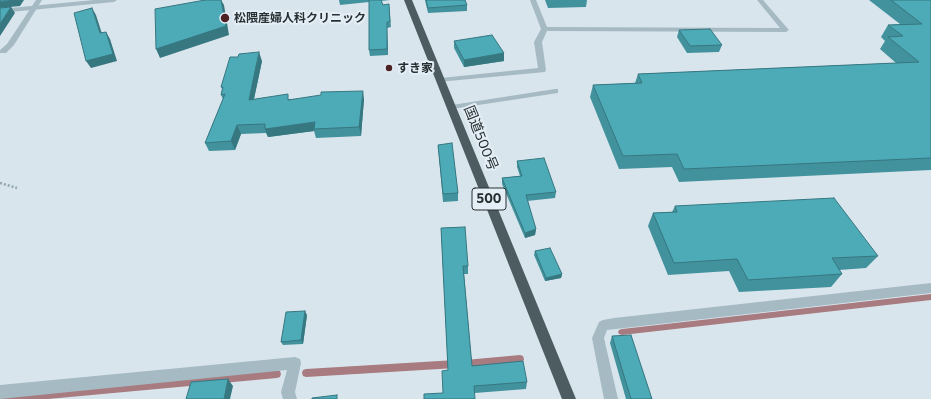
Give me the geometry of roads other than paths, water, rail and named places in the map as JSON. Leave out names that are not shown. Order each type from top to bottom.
[{"type":"highway","name":"国道500号","points":[[408,0],[569,399]]},
{"type":"street","points":[[1,53],[10,46],[39,0]]},
{"type":"street","points":[[0,11],[114,0]]},
{"type":"street","points":[[441,80],[542,70],[538,42],[544,29],[533,0]]},
{"type":"street","points":[[544,29],[786,30],[760,0]]},
{"type":"street","points":[[611,399],[598,338],[604,326],[614,322],[931,288]]},
{"type":"street","points":[[0,392],[295,363],[288,392],[290,399]]},
{"type":"lane","points":[[452,107],[555,91]]},
{"type":"waterway","points":[[622,332],[931,297]]},
{"type":"waterway","points":[[465,364],[520,359]]},
{"type":"waterway","points":[[306,373],[456,364]]},
{"type":"waterway","points":[[4,399],[277,374]]},
{"type":"place","name":"松隈産婦人科クリニック","points":[[225,18]]},
{"type":"place","name":"すき家","points":[[389,68]]}]
